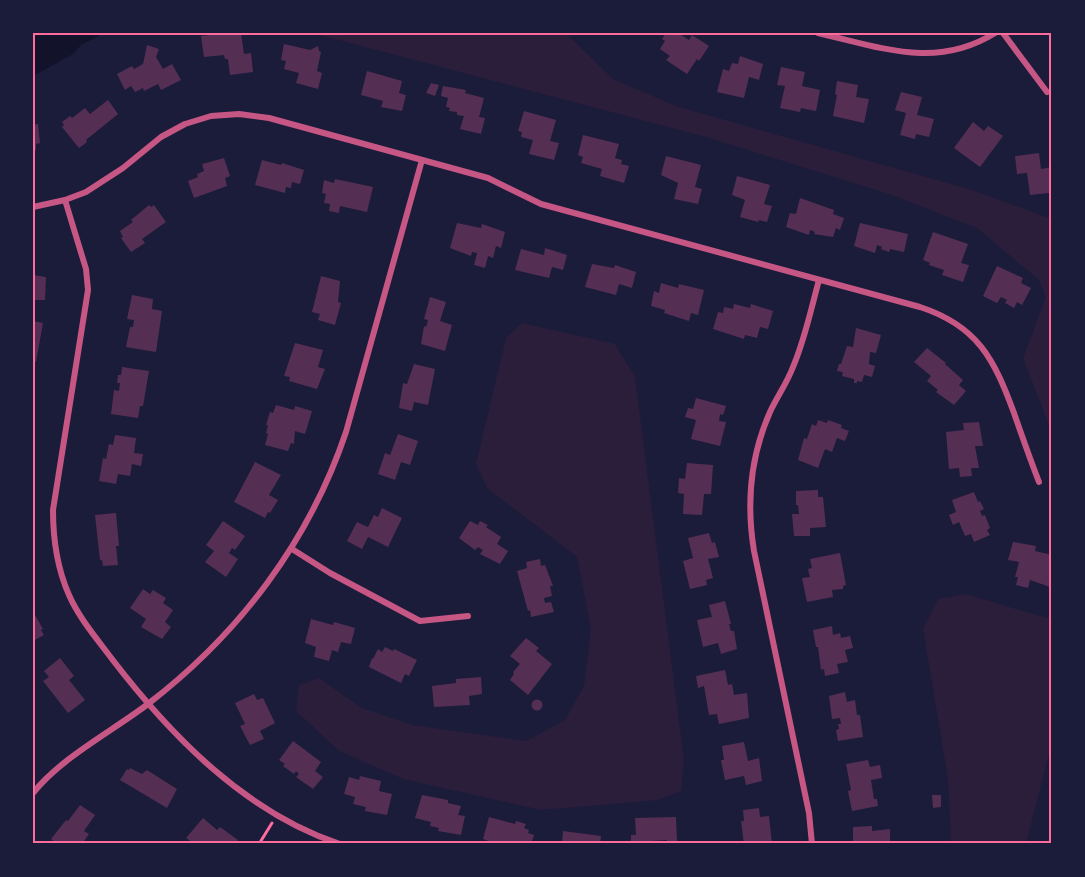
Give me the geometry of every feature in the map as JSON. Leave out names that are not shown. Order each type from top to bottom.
[{"type":"street","points":[[818,33],[895,51],[924,55],[964,48],[995,33]]},
{"type":"street","points":[[1003,33],[1047,92]]},
{"type":"street","points":[[33,207],[65,200],[105,181],[161,137],[185,124],[211,116],[239,114],[269,118],[488,178],[541,204],[932,311],[948,318],[982,346],[998,370],[1039,482]]},
{"type":"street","points":[[33,793],[41,783],[65,763],[148,703],[188,670],[225,634],[261,593],[292,549],[336,463],[422,160]]},
{"type":"street","points":[[65,200],[85,262],[88,290],[54,491],[53,528],[63,581],[79,613],[148,703],[178,736],[211,766],[277,816],[321,838],[340,844]]},
{"type":"street","points":[[812,844],[807,802],[754,551],[749,512],[751,473],[755,453],[769,414],[800,350],[819,280]]},
{"type":"street","points":[[292,549],[330,573],[420,621],[468,616]]},
{"type":"path","points":[[259,844],[277,816]]},
{"type":"shaded area","points":[[33,33],[104,33],[81,45],[73,54],[33,76]]},
{"type":"shaded area","points":[[312,33],[566,33],[613,79],[676,106],[972,190],[1052,219],[1052,433],[1023,358],[1046,297],[1039,280],[977,228],[889,194],[706,137]]},
{"type":"shaded area","points":[[522,323],[615,344],[635,377],[684,760],[681,791],[658,800],[541,810],[403,779],[339,751],[296,711],[299,685],[319,678],[362,708],[412,725],[526,741],[565,720],[584,686],[591,629],[577,557],[487,488],[476,464],[506,338]]},
{"type":"shaded area","points":[[966,594],[1047,618],[1052,617],[1052,742],[1026,844],[951,844],[948,779],[923,629],[938,599]]},
{"type":"building","points":[[241,33],[244,54],[251,53],[253,72],[230,75],[228,59],[225,59],[224,55],[204,57],[201,36]]},
{"type":"building","points":[[666,33],[678,33],[689,40],[692,35],[709,46],[687,74],[666,60],[670,56],[660,49],[665,41],[662,39]]},
{"type":"building","points":[[284,44],[310,50],[318,46],[321,52],[317,71],[322,73],[318,89],[296,83],[299,73],[284,69],[286,61],[281,60]]},
{"type":"building","points":[[147,45],[159,49],[156,57],[163,69],[172,64],[181,80],[161,90],[158,84],[144,91],[143,88],[135,92],[131,86],[125,90],[117,74],[132,66],[134,69],[143,64]]},
{"type":"building","points":[[740,56],[763,64],[759,80],[749,77],[744,98],[717,92],[723,69],[729,71],[732,63],[738,64]]},
{"type":"building","points":[[781,67],[805,72],[802,86],[820,90],[816,111],[801,108],[800,112],[780,108],[785,86],[777,85]]},
{"type":"building","points":[[367,71],[402,81],[399,93],[406,95],[402,111],[381,107],[383,101],[361,95]]},
{"type":"building","points":[[837,81],[858,85],[856,97],[869,99],[864,123],[833,116]]},
{"type":"building","points":[[431,83],[439,85],[435,96],[426,93]]},
{"type":"building","points":[[443,86],[466,90],[465,93],[484,98],[479,117],[485,118],[481,134],[460,129],[464,116],[449,111],[450,108],[446,107],[448,98],[441,96]]},
{"type":"building","points":[[901,92],[922,97],[917,115],[934,119],[929,137],[916,134],[915,139],[900,135],[906,113],[895,110]]},
{"type":"building","points":[[108,100],[118,114],[79,148],[62,127],[64,125],[62,122],[85,108],[90,114]]},
{"type":"building","points":[[524,111],[556,120],[550,141],[559,143],[554,160],[529,154],[533,140],[521,137],[522,132],[518,131]]},
{"type":"building","points":[[973,122],[984,131],[988,126],[1003,136],[980,167],[954,148]]},
{"type":"building","points":[[38,124],[40,143],[36,144],[36,150],[33,150],[33,125]]},
{"type":"building","points":[[583,135],[619,144],[615,158],[622,160],[621,164],[629,166],[624,183],[600,176],[602,169],[581,163],[583,157],[578,155]]},
{"type":"building","points":[[1039,153],[1041,169],[1052,167],[1052,189],[1049,193],[1030,195],[1027,173],[1017,174],[1015,156]]},
{"type":"building","points":[[666,156],[701,165],[695,187],[702,189],[698,204],[674,199],[678,183],[661,175]]},
{"type":"building","points":[[224,158],[230,176],[225,178],[227,186],[194,198],[188,181],[198,177],[197,174],[204,171],[202,164]]},
{"type":"building","points":[[262,160],[304,170],[300,184],[292,182],[291,188],[286,187],[285,193],[255,185]]},
{"type":"building","points":[[737,176],[770,185],[764,204],[772,206],[767,222],[740,217],[745,200],[732,195]]},
{"type":"building","points":[[335,179],[373,187],[367,212],[340,206],[339,213],[329,211],[330,204],[324,203],[326,194],[322,193],[324,180],[334,183]]},
{"type":"building","points":[[800,198],[834,210],[833,214],[844,218],[840,230],[836,228],[833,237],[814,234],[815,232],[810,230],[809,235],[786,227],[790,213],[796,214]]},
{"type":"building","points":[[149,205],[151,207],[154,205],[166,222],[142,239],[145,243],[131,252],[121,238],[123,237],[120,231],[133,222],[131,220]]},
{"type":"building","points":[[457,223],[481,228],[482,224],[505,232],[501,248],[496,246],[493,258],[488,256],[485,268],[474,265],[477,253],[472,252],[471,256],[450,248]]},
{"type":"building","points":[[860,223],[908,234],[904,252],[890,249],[889,252],[877,245],[875,253],[854,246]]},
{"type":"building","points":[[933,232],[968,244],[961,263],[969,265],[963,282],[942,275],[944,270],[929,265],[930,263],[923,260]]},
{"type":"building","points":[[545,248],[567,255],[563,270],[552,267],[549,278],[515,270],[521,249],[544,255]]},
{"type":"building","points":[[592,264],[614,268],[615,265],[636,272],[632,288],[619,284],[616,295],[585,287]]},
{"type":"building","points":[[997,266],[1023,278],[1021,283],[1031,288],[1022,305],[1017,302],[1014,308],[1005,303],[1007,300],[1001,297],[997,303],[983,296]]},
{"type":"building","points":[[33,275],[46,277],[45,300],[33,300]]},
{"type":"building","points":[[321,276],[340,281],[338,302],[341,303],[335,325],[318,320],[320,314],[312,312]]},
{"type":"building","points":[[661,283],[678,288],[679,284],[704,290],[698,315],[691,313],[689,321],[651,306],[654,291],[659,293]]},
{"type":"building","points":[[132,295],[153,299],[152,309],[162,311],[156,352],[126,347],[130,327],[133,327],[134,320],[127,319]]},
{"type":"building","points":[[430,297],[446,302],[440,321],[452,325],[445,351],[421,344],[424,326],[426,327],[428,320],[424,319]]},
{"type":"building","points":[[734,304],[750,308],[751,304],[773,311],[768,329],[760,327],[757,338],[745,335],[744,339],[713,329],[718,312],[723,313],[724,307],[733,309]]},
{"type":"building","points":[[33,321],[43,323],[36,362],[33,361]]},
{"type":"building","points":[[856,328],[881,335],[876,353],[870,352],[869,364],[875,366],[872,377],[864,375],[862,382],[854,383],[854,379],[842,376],[843,372],[837,371],[847,346],[853,347]]},
{"type":"building","points":[[295,343],[323,350],[318,367],[325,369],[317,389],[289,381],[290,377],[284,376]]},
{"type":"building","points":[[927,348],[963,380],[959,385],[966,391],[954,405],[936,392],[938,390],[927,381],[931,376],[914,362]]},
{"type":"building","points":[[414,364],[435,369],[428,405],[414,402],[412,411],[399,408],[403,383],[407,384]]},
{"type":"building","points":[[122,367],[149,371],[143,406],[140,406],[138,418],[111,414],[114,390],[119,391],[118,375],[121,375]]},
{"type":"building","points":[[696,398],[726,406],[723,415],[720,414],[719,421],[726,422],[720,446],[691,439],[696,420],[685,417],[688,408],[693,409]]},
{"type":"building","points":[[276,405],[294,410],[295,406],[312,411],[305,434],[295,431],[294,444],[291,443],[288,451],[265,445],[268,434],[266,433],[268,425],[266,425],[270,412],[273,413]]},
{"type":"building","points":[[818,420],[827,423],[828,420],[842,425],[841,428],[849,431],[845,441],[837,438],[832,452],[825,449],[818,468],[798,460],[804,438],[807,439],[812,424],[816,426]]},
{"type":"building","points":[[979,422],[983,446],[975,446],[979,468],[971,468],[972,476],[960,477],[959,468],[949,469],[946,432],[964,430],[963,423]]},
{"type":"building","points":[[398,434],[418,441],[410,465],[401,462],[395,480],[378,474],[385,453],[390,455]]},
{"type":"building","points":[[115,435],[136,438],[134,453],[143,454],[141,466],[132,464],[130,476],[118,474],[116,484],[99,481],[103,458],[106,459],[109,444],[113,445]]},
{"type":"building","points":[[255,462],[281,475],[269,495],[278,500],[265,518],[234,502]]},
{"type":"building","points":[[687,463],[713,465],[711,494],[704,494],[702,515],[683,514],[684,494],[678,493],[679,478],[685,479]]},
{"type":"building","points":[[818,490],[818,497],[823,497],[826,527],[810,528],[810,536],[794,536],[792,514],[799,514],[798,505],[796,505],[796,491]]},
{"type":"building","points":[[974,492],[984,509],[980,511],[982,516],[985,515],[990,535],[974,542],[971,534],[965,536],[959,522],[953,525],[949,515],[956,512],[952,500]]},
{"type":"building","points":[[382,508],[402,518],[388,547],[368,537],[362,549],[347,541],[357,522],[368,527],[374,515],[378,517]]},
{"type":"building","points":[[116,513],[118,565],[103,566],[100,560],[95,515]]},
{"type":"building","points":[[223,521],[245,536],[235,550],[232,548],[229,553],[238,559],[226,577],[205,562],[214,551],[206,545]]},
{"type":"building","points":[[470,521],[478,525],[480,521],[488,525],[486,527],[501,537],[497,544],[508,551],[500,564],[480,554],[483,550],[478,547],[475,550],[459,538]]},
{"type":"building","points":[[709,533],[712,543],[715,542],[719,557],[708,559],[713,578],[706,580],[707,585],[690,589],[683,561],[693,558],[688,538]]},
{"type":"building","points":[[1013,542],[1036,546],[1035,551],[1052,555],[1050,587],[1030,580],[1028,588],[1016,585],[1018,577],[1015,577],[1019,562],[1008,560]]},
{"type":"building","points":[[840,553],[846,585],[843,589],[832,590],[833,597],[807,602],[802,578],[810,577],[808,569],[812,568],[810,559]]},
{"type":"building","points":[[540,559],[541,566],[545,565],[553,586],[550,586],[552,596],[544,598],[545,603],[551,602],[554,612],[531,617],[517,571],[527,568],[526,562]]},
{"type":"building","points":[[143,589],[150,594],[153,590],[166,598],[163,603],[173,610],[165,622],[171,627],[162,639],[141,627],[146,619],[130,608]]},
{"type":"building","points":[[725,601],[737,649],[721,654],[718,643],[703,647],[697,620],[712,617],[709,605]]},
{"type":"building","points":[[35,615],[44,635],[33,641],[33,616]]},
{"type":"building","points":[[311,619],[355,628],[351,644],[341,642],[338,652],[332,650],[329,661],[314,657],[316,647],[305,643]]},
{"type":"building","points":[[832,626],[833,635],[840,633],[841,638],[850,636],[853,648],[845,650],[848,662],[837,664],[839,673],[825,676],[824,669],[821,670],[813,630]]},
{"type":"building","points":[[526,638],[539,648],[536,651],[552,664],[528,695],[510,680],[520,664],[510,656]]},
{"type":"building","points":[[385,647],[417,660],[409,676],[405,674],[401,683],[369,667],[378,649],[382,652]]},
{"type":"building","points":[[60,658],[74,676],[69,680],[85,700],[68,713],[43,681],[49,677],[44,671]]},
{"type":"building","points":[[725,670],[728,685],[732,684],[734,695],[747,693],[749,718],[719,724],[717,714],[709,715],[704,686],[698,688],[696,676]]},
{"type":"building","points":[[481,677],[482,694],[469,696],[470,705],[434,707],[432,686],[456,683],[456,679]]},
{"type":"building","points":[[845,692],[847,702],[855,700],[863,737],[838,741],[836,730],[839,729],[838,724],[841,724],[840,718],[832,719],[829,696]]},
{"type":"building","points":[[254,694],[257,700],[263,698],[275,723],[260,731],[264,739],[250,745],[240,726],[245,724],[235,703]]},
{"type":"building","points":[[537,699],[543,705],[537,711],[531,705]]},
{"type":"building","points":[[293,741],[321,762],[315,771],[323,777],[313,789],[296,777],[299,774],[296,771],[294,774],[279,760]]},
{"type":"building","points":[[744,742],[748,761],[759,758],[762,781],[746,785],[744,776],[725,780],[721,760],[724,760],[722,746]]},
{"type":"building","points":[[868,760],[870,767],[880,765],[882,778],[871,780],[874,799],[877,799],[878,806],[852,811],[846,764]]},
{"type":"building","points":[[130,768],[142,774],[147,770],[177,789],[167,808],[120,780]]},
{"type":"building","points":[[360,776],[381,781],[379,791],[392,794],[387,815],[365,811],[366,807],[353,804],[355,797],[344,794],[349,777],[359,780]]},
{"type":"building","points":[[422,795],[448,800],[448,803],[461,806],[458,815],[465,816],[461,835],[438,831],[439,828],[430,826],[431,822],[415,818]]},
{"type":"building","points":[[932,795],[941,795],[941,807],[933,808]]},
{"type":"building","points":[[80,805],[95,815],[84,831],[89,834],[82,844],[57,844],[51,839]]},
{"type":"building","points":[[759,808],[760,817],[769,816],[772,844],[744,844],[741,821],[744,821],[743,810]]},
{"type":"building","points":[[489,817],[515,824],[516,821],[526,824],[524,828],[529,830],[528,833],[534,835],[531,844],[497,844],[483,839]]},
{"type":"building","points":[[676,817],[677,842],[667,842],[667,840],[650,841],[650,844],[631,844],[631,835],[636,835],[635,818]]},
{"type":"building","points":[[203,818],[217,830],[220,827],[238,840],[235,844],[195,844],[186,838]]},
{"type":"building","points":[[872,826],[872,831],[890,829],[890,844],[853,844],[853,827]]},
{"type":"building","points":[[563,831],[601,836],[600,844],[562,844]]}]
